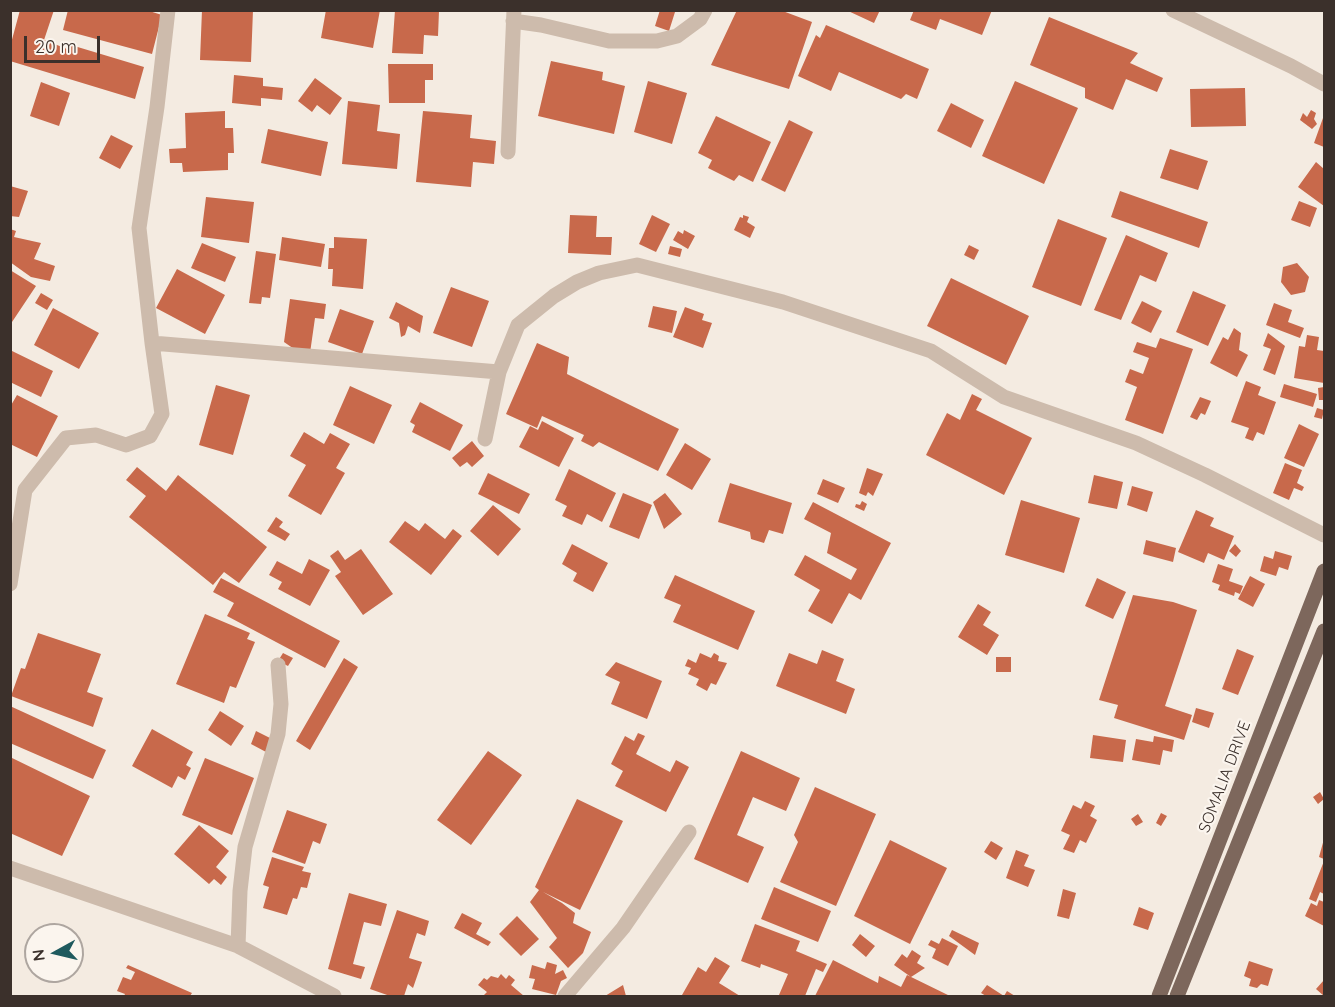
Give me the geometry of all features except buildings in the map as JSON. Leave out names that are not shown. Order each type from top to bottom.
[{"type":"main road","name":"SOMALIA DRIVE","points":[[1159,996],[1324,571]]},
{"type":"main road","points":[[1177,996],[1324,631]]},
{"type":"street","points":[[10,584],[25,490],[66,438],[96,435],[126,445],[150,436],[162,414],[139,228],[157,107],[168,10]]},
{"type":"street","points":[[508,152],[513,16],[609,41],[657,41],[677,36],[700,19],[705,10]]},
{"type":"street","points":[[1173,10],[1292,66],[1324,84]]},
{"type":"street","points":[[485,439],[499,372],[518,325],[554,296],[577,282],[598,273],[637,265],[783,302],[931,351],[1004,397],[1136,443],[1324,535]]},
{"type":"street","points":[[152,343],[499,372]]},
{"type":"street","points":[[10,483],[25,490]]},
{"type":"street","points":[[238,946],[240,891],[245,847],[278,734],[281,704],[278,665]]},
{"type":"street","points":[[566,996],[623,928],[689,832]]},
{"type":"street","points":[[10,868],[238,946],[334,996]]}]
